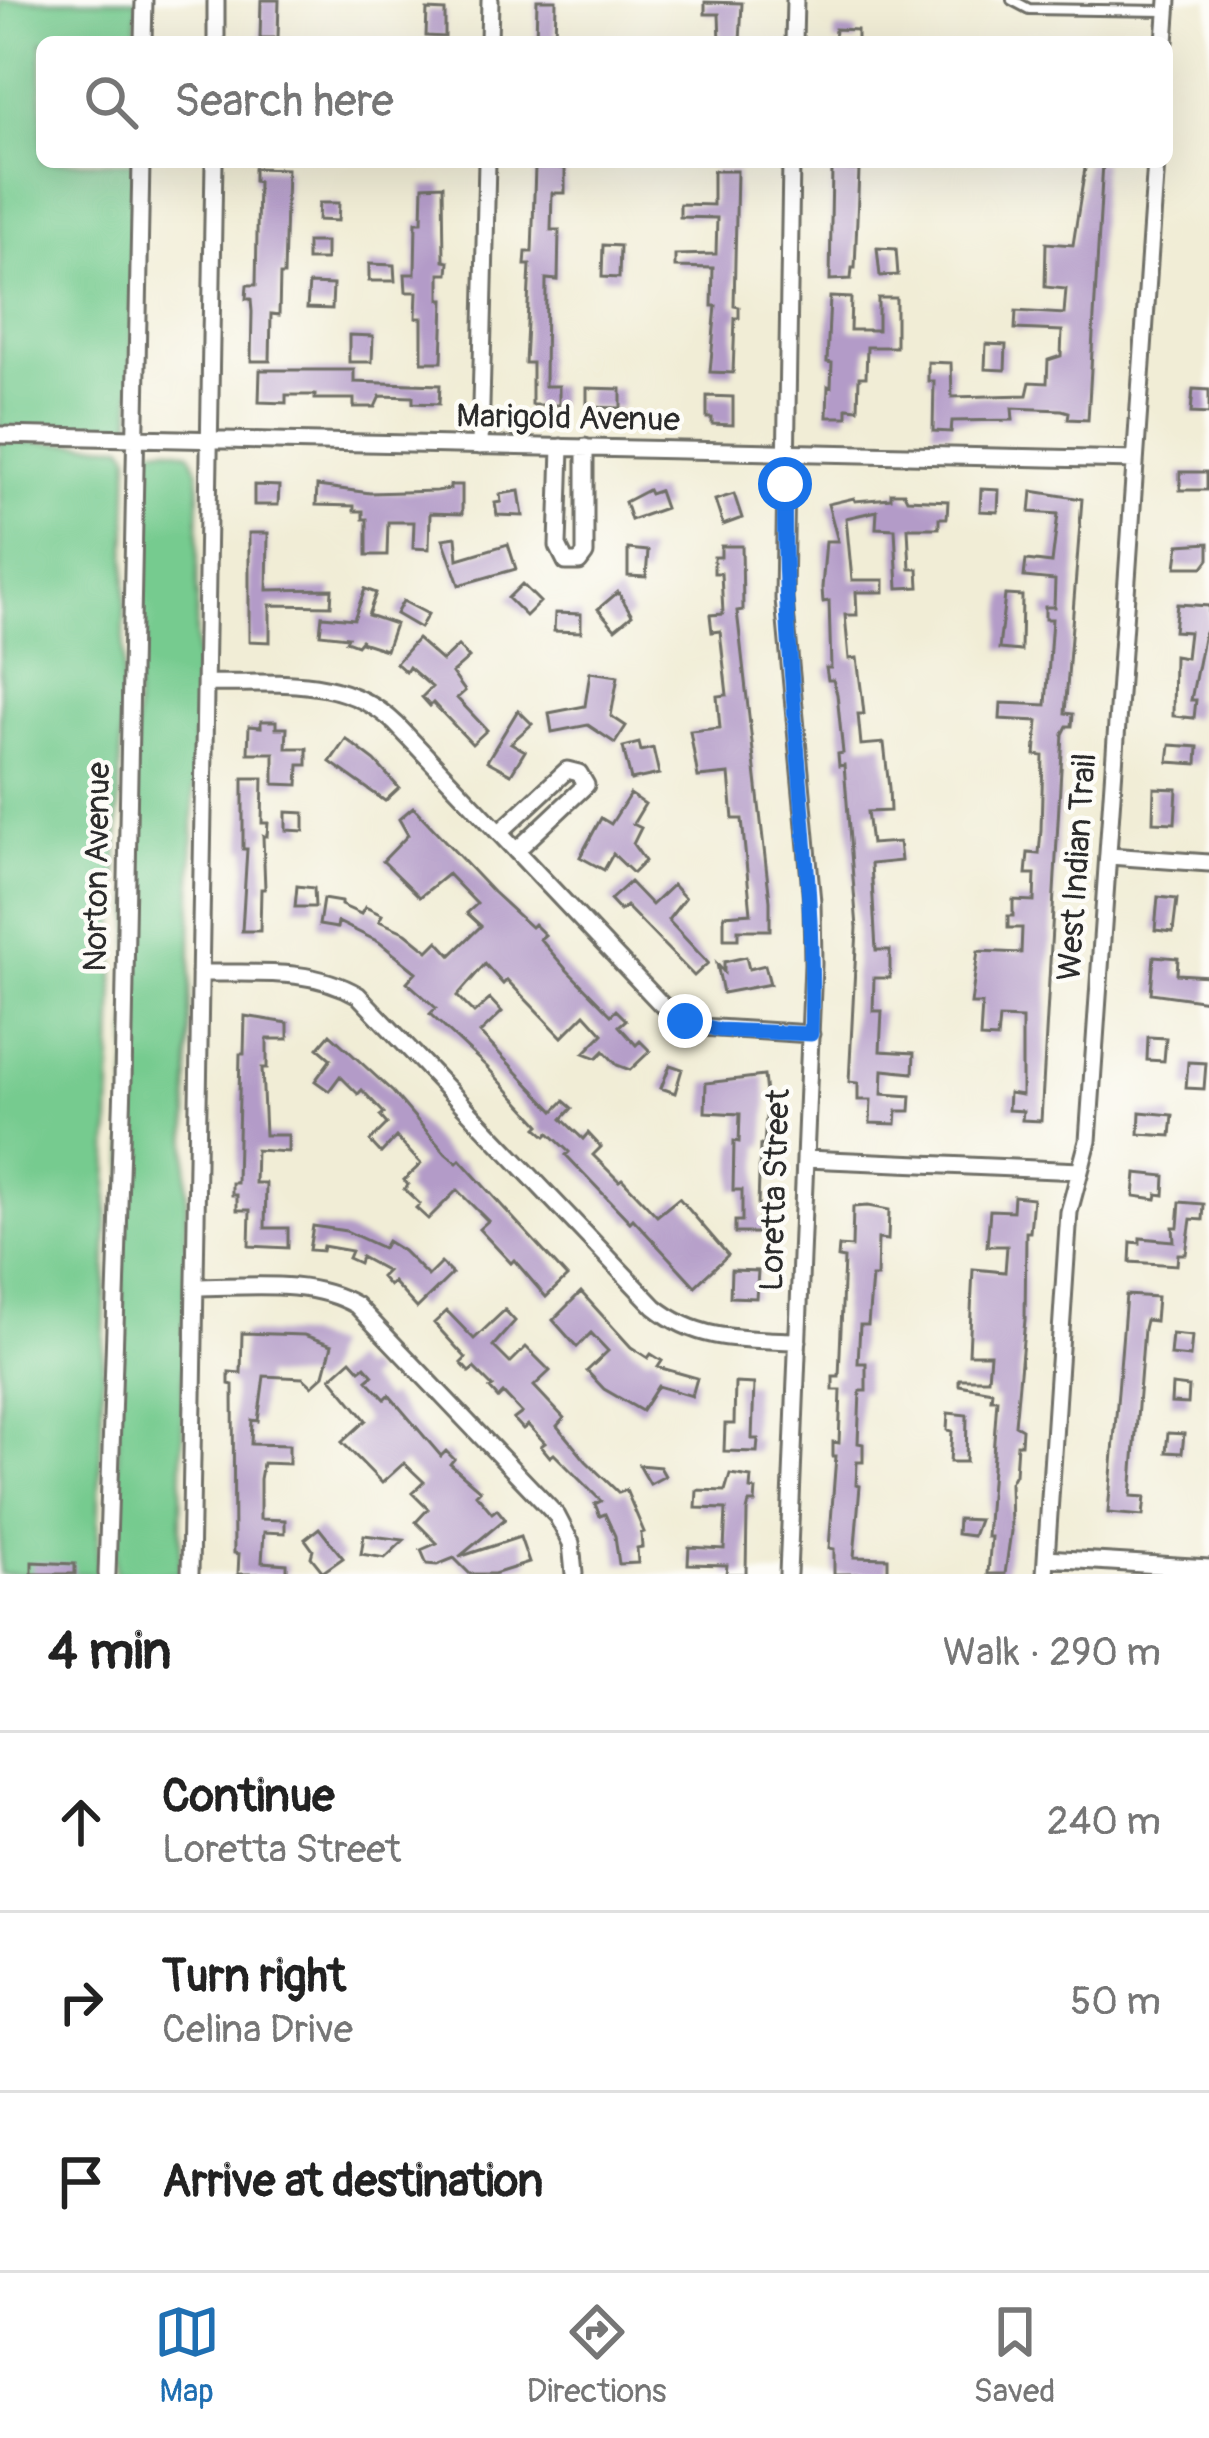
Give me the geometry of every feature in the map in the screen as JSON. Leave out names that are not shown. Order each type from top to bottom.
[{"type":"street","points":[[143,36],[144,0]]},
{"type":"street","points":[[216,0],[216,36]]},
{"type":"street","points":[[490,0],[490,36]]},
{"type":"street","points":[[794,36],[795,0]]},
{"type":"street","points":[[1165,36],[1167,6]]},
{"type":"street","name":"Norton Avenue","points":[[107,1574],[123,1058],[140,168]]},
{"type":"street","points":[[190,1574],[214,168]]},
{"type":"street","points":[[480,446],[487,168]]},
{"type":"street","name":"Loretta Street","points":[[788,1574],[811,1034],[812,902],[784,599],[791,168]]},
{"type":"street","name":"West Indian Trail","points":[[1045,1566],[1069,1211],[1088,1142],[1156,168]]},
{"type":"street","name":"Marigold Avenue","points":[[0,436],[1136,460]]},
{"type":"street","points":[[561,448],[559,546],[566,562],[579,562],[584,554],[585,448]]},
{"type":"street","points":[[206,683],[320,686],[356,694],[378,706],[662,1004],[685,1021],[719,1030],[811,1034]]},
{"type":"street","points":[[499,833],[555,778],[567,770],[579,772],[586,785],[517,851]]},
{"type":"street","points":[[1108,856],[1209,863]]},
{"type":"street","points":[[200,973],[306,975],[337,983],[358,995],[676,1324],[717,1337],[798,1341]]},
{"type":"street","points":[[806,1159],[1079,1171]]},
{"type":"street","points":[[195,1287],[302,1289],[333,1294],[356,1306],[557,1516],[571,1543],[574,1574]]},
{"type":"street","points":[[1045,1566],[1209,1568]]},
{"type":"lane","points":[[1012,0],[1029,9],[1167,6]]},
{"type":"green space","points":[[0,0],[137,0],[136,36],[36,36],[36,168],[134,168],[131,430],[0,428]]},
{"type":"green space","points":[[0,441],[124,445],[129,454],[97,1574],[0,1574]]},
{"type":"green space","points":[[148,448],[190,453],[199,487],[180,1574],[115,1574],[142,467]]},
{"type":"building","points":[[261,0],[279,0],[278,36],[260,36]]},
{"type":"building","points":[[537,0],[556,0],[555,36],[536,36]]},
{"type":"building","points":[[705,2],[742,3],[740,36],[720,36],[719,14],[705,14]]},
{"type":"building","points":[[427,10],[445,11],[445,36],[426,36]]},
{"type":"building","points":[[835,29],[857,30],[857,36],[834,36]]},
{"type":"building","points":[[254,168],[287,169],[284,275],[280,275],[279,315],[271,314],[270,361],[251,361],[251,299],[246,299],[247,285],[256,285],[258,182]]},
{"type":"building","points":[[535,168],[565,169],[565,193],[552,193],[551,230],[559,230],[558,280],[546,279],[545,386],[559,386],[559,405],[532,405],[532,363],[525,363],[530,265],[525,265],[526,252],[532,252]]},
{"type":"building","points":[[1085,168],[1103,168],[1088,420],[1068,419],[1069,412],[1062,410],[1012,408],[1013,420],[952,421],[951,432],[933,431],[934,381],[928,381],[928,362],[951,363],[952,397],[1027,395],[1030,382],[1047,383],[1048,360],[1061,356],[1062,331],[1015,329],[1016,311],[1064,314],[1066,289],[1045,287],[1046,243],[1073,245]]},
{"type":"building","points":[[832,169],[859,170],[851,279],[830,280]]},
{"type":"building","points":[[713,171],[737,171],[734,306],[739,307],[739,318],[735,318],[733,373],[710,372],[716,306],[712,306],[713,268],[675,267],[675,255],[716,254],[717,218],[680,217],[680,204],[713,205]]},
{"type":"building","points":[[443,185],[444,261],[449,262],[448,274],[440,274],[442,362],[422,362],[417,292],[406,292],[405,274],[415,274],[416,222],[422,222],[423,186]]},
{"type":"building","points":[[319,203],[339,203],[338,221],[318,220]]},
{"type":"building","points":[[307,242],[326,242],[326,260],[307,260]]},
{"type":"building","points":[[603,245],[620,246],[619,278],[602,277]]},
{"type":"building","points":[[877,248],[896,249],[898,275],[880,276]]},
{"type":"building","points":[[369,264],[394,265],[395,281],[369,281]]},
{"type":"building","points":[[309,284],[333,285],[332,309],[307,308]]},
{"type":"building","points":[[830,297],[851,298],[850,330],[878,330],[878,298],[896,298],[896,347],[867,347],[866,377],[859,377],[858,409],[847,408],[847,417],[827,417],[832,363],[827,362]]},
{"type":"building","points":[[349,335],[373,336],[372,362],[349,362]]},
{"type":"building","points":[[986,344],[1006,345],[1005,370],[985,369]]},
{"type":"building","points":[[260,370],[354,370],[354,382],[440,385],[439,404],[380,396],[375,407],[354,407],[354,399],[315,399],[315,395],[286,395],[286,403],[259,402]]},
{"type":"building","points":[[587,388],[621,389],[621,408],[587,407]]},
{"type":"building","points":[[1193,389],[1209,390],[1209,414],[1191,413]]},
{"type":"building","points":[[707,396],[733,397],[733,425],[712,424],[712,418],[707,418]]},
{"type":"building","points":[[1180,472],[1207,472],[1207,490],[1180,490]]},
{"type":"building","points":[[254,485],[279,486],[278,505],[254,505]]},
{"type":"building","points":[[450,485],[462,485],[462,514],[430,513],[429,549],[413,548],[414,522],[388,522],[387,555],[367,555],[363,511],[354,511],[354,506],[316,505],[317,486],[370,493],[436,491],[450,489]]},
{"type":"building","points":[[981,489],[999,490],[998,512],[980,511]]},
{"type":"building","points":[[648,490],[650,494],[659,491],[665,508],[631,520],[625,502]]},
{"type":"building","points":[[519,491],[523,516],[497,515],[495,503],[501,502],[500,494]]},
{"type":"building","points":[[1032,491],[1082,499],[1065,713],[1073,714],[1072,726],[1063,734],[1041,1121],[1022,1120],[1023,1111],[1008,1110],[1009,1093],[1022,1095],[1022,1019],[999,1018],[997,1039],[980,1038],[982,1004],[971,1004],[978,951],[1021,953],[1022,928],[1008,928],[1008,916],[1013,916],[1013,900],[1034,901],[1035,874],[1026,874],[1028,853],[1039,854],[1041,830],[1043,756],[1035,755],[1038,721],[1000,719],[1001,703],[1046,705],[1052,619],[1045,619],[1045,607],[1054,607],[1055,580],[1024,577],[1026,560],[1052,563],[1058,514],[1030,512]]},
{"type":"building","points":[[891,493],[904,493],[907,499],[948,501],[947,518],[939,518],[939,528],[908,528],[910,569],[918,569],[919,587],[898,588],[895,529],[876,528],[877,511],[846,518],[852,580],[884,580],[884,592],[856,592],[857,615],[845,615],[849,659],[857,658],[862,696],[864,714],[858,714],[861,745],[884,743],[890,811],[867,812],[871,844],[899,842],[901,861],[871,864],[876,950],[890,950],[890,978],[874,978],[873,1011],[882,1011],[880,1051],[914,1053],[913,1073],[883,1070],[882,1094],[911,1096],[910,1111],[897,1111],[896,1124],[870,1123],[871,1100],[858,1100],[858,1083],[849,1082],[857,928],[844,765],[839,766],[838,754],[843,753],[837,694],[826,668],[831,668],[829,601],[823,602],[822,588],[826,541],[838,541],[828,504],[891,498]]},
{"type":"building","points":[[734,494],[742,518],[723,525],[715,500]]},
{"type":"building","points":[[249,533],[268,533],[267,590],[332,589],[331,606],[270,605],[270,642],[249,641]]},
{"type":"building","points":[[456,537],[458,559],[508,544],[516,569],[459,585],[443,539]]},
{"type":"building","points":[[1209,543],[1209,559],[1203,567],[1176,567],[1179,545]]},
{"type":"building","points":[[721,546],[742,546],[743,610],[737,611],[770,901],[770,930],[738,930],[738,939],[724,939],[724,915],[751,913],[742,819],[733,819],[729,774],[698,777],[690,731],[720,728],[717,696],[727,695],[720,631],[712,632],[710,615],[723,614],[721,573],[714,573],[714,557],[721,557]]},
{"type":"building","points":[[628,549],[648,551],[646,577],[628,576]]},
{"type":"building","points":[[522,584],[540,602],[526,616],[508,598]]},
{"type":"building","points":[[365,589],[376,593],[368,615],[395,624],[386,650],[362,639],[357,645],[346,641],[348,637],[320,634],[322,616],[354,619]]},
{"type":"building","points":[[618,592],[632,615],[615,629],[598,609]]},
{"type":"building","points":[[1005,595],[1022,596],[1021,651],[999,649]]},
{"type":"building","points":[[403,601],[428,614],[420,628],[396,614]]},
{"type":"building","points":[[1177,604],[1209,606],[1209,629],[1204,633],[1191,700],[1196,700],[1194,718],[1173,716],[1174,656],[1186,658],[1189,632],[1174,631]]},
{"type":"building","points":[[555,613],[581,614],[581,632],[554,631]]},
{"type":"building","points":[[417,639],[442,661],[458,646],[469,658],[452,673],[465,691],[457,698],[487,730],[472,744],[422,697],[432,687],[409,667],[406,672],[396,663]]},
{"type":"building","points":[[590,672],[618,676],[611,716],[626,726],[615,743],[588,725],[552,732],[549,713],[585,706]]},
{"type":"building","points":[[518,710],[532,724],[511,743],[525,751],[511,774],[487,761]]},
{"type":"building","points":[[261,721],[276,721],[276,728],[287,728],[286,748],[307,748],[307,765],[299,765],[298,785],[274,784],[274,753],[248,753],[249,726],[261,727]]},
{"type":"building","points":[[346,739],[399,788],[385,801],[330,762]]},
{"type":"building","points":[[639,743],[641,751],[653,748],[659,774],[631,780],[623,747]]},
{"type":"building","points":[[1170,745],[1198,747],[1197,764],[1168,762]]},
{"type":"building","points":[[243,778],[263,778],[262,823],[268,823],[267,836],[263,836],[265,889],[261,889],[260,931],[242,931],[247,849],[243,849]]},
{"type":"building","points":[[1154,788],[1177,789],[1175,823],[1153,822]]},
{"type":"building","points":[[630,794],[645,804],[633,824],[641,828],[633,844],[645,861],[633,873],[613,854],[604,870],[580,857],[601,818],[611,824]]},
{"type":"building","points":[[413,807],[493,892],[545,935],[540,939],[611,1015],[616,1010],[626,1020],[619,1026],[636,1045],[640,1041],[650,1051],[630,1070],[617,1065],[604,1051],[597,1058],[584,1053],[603,1034],[585,1014],[562,1037],[485,964],[457,996],[474,1013],[490,999],[502,1012],[480,1033],[554,1111],[564,1101],[572,1108],[562,1119],[583,1139],[588,1133],[601,1147],[593,1155],[619,1181],[657,1216],[679,1198],[728,1255],[695,1286],[566,1155],[569,1152],[537,1128],[540,1125],[487,1067],[430,1014],[436,1008],[407,982],[416,972],[379,942],[338,922],[337,928],[319,925],[323,899],[341,902],[361,914],[365,907],[428,951],[438,941],[451,955],[481,926],[467,913],[477,904],[448,874],[420,897],[383,861],[408,835],[399,819]]},
{"type":"building","points":[[286,812],[304,813],[304,831],[286,830]]},
{"type":"building","points":[[630,882],[652,905],[673,885],[685,898],[668,920],[708,963],[694,976],[626,906],[620,911],[610,900]]},
{"type":"building","points":[[297,886],[314,888],[315,907],[295,907]]},
{"type":"building","points":[[1158,897],[1177,899],[1173,932],[1155,930]]},
{"type":"building","points":[[1154,956],[1178,958],[1177,974],[1209,976],[1208,1001],[1151,993]]},
{"type":"building","points":[[746,957],[749,969],[765,965],[770,984],[723,993],[717,964],[724,972],[724,962]]},
{"type":"building","points":[[245,1016],[288,1023],[288,1039],[267,1039],[267,1068],[262,1068],[265,1135],[288,1135],[288,1152],[256,1150],[255,1183],[266,1183],[265,1228],[288,1228],[288,1248],[249,1246],[250,1210],[237,1210],[237,1195],[232,1195],[232,1183],[237,1183]]},
{"type":"building","points":[[330,1034],[393,1092],[446,1154],[457,1163],[460,1160],[567,1277],[546,1297],[479,1229],[488,1221],[457,1190],[428,1219],[416,1208],[420,1204],[404,1189],[408,1185],[404,1180],[421,1164],[396,1137],[381,1153],[370,1141],[387,1124],[380,1116],[384,1113],[340,1076],[329,1091],[315,1081],[331,1059],[318,1048]]},
{"type":"building","points":[[1148,1037],[1166,1038],[1164,1061],[1147,1060]]},
{"type":"building","points":[[1188,1062],[1206,1063],[1204,1089],[1186,1088]]},
{"type":"building","points":[[670,1065],[682,1069],[675,1093],[661,1088]]},
{"type":"building","points":[[764,1076],[767,1103],[758,1206],[760,1222],[771,1222],[771,1233],[735,1233],[735,1221],[742,1221],[742,1190],[733,1190],[740,1114],[705,1112],[706,1083]]},
{"type":"building","points":[[1140,1112],[1173,1115],[1171,1136],[1139,1134]]},
{"type":"building","points":[[1136,1173],[1165,1176],[1164,1195],[1157,1194],[1156,1199],[1134,1196]]},
{"type":"building","points":[[1014,1196],[1033,1198],[1030,1232],[1026,1232],[1025,1320],[1015,1425],[1022,1429],[1021,1444],[1017,1444],[1010,1483],[1011,1531],[1005,1574],[988,1574],[997,1399],[991,1399],[992,1391],[959,1385],[959,1379],[988,1379],[990,1354],[969,1354],[973,1269],[1005,1272],[1007,1246],[987,1246],[990,1210],[1013,1211]]},
{"type":"building","points":[[1180,1202],[1204,1204],[1203,1220],[1191,1219],[1186,1254],[1178,1254],[1177,1265],[1130,1262],[1131,1242],[1140,1243],[1140,1238],[1174,1241]]},
{"type":"building","points":[[853,1207],[889,1210],[888,1240],[878,1239],[868,1325],[860,1325],[858,1363],[866,1363],[866,1391],[860,1391],[858,1443],[863,1444],[863,1462],[857,1462],[856,1485],[860,1486],[854,1557],[888,1558],[888,1574],[834,1574],[834,1549],[829,1548],[833,1442],[839,1443],[841,1390],[833,1390],[833,1376],[839,1376],[844,1259],[838,1258],[839,1246],[852,1247]]},
{"type":"building","points":[[313,1226],[346,1231],[383,1248],[387,1241],[428,1276],[441,1263],[452,1274],[417,1308],[393,1282],[389,1286],[381,1277],[387,1271],[361,1257],[359,1263],[348,1258],[351,1251],[323,1246],[322,1251],[309,1250]]},
{"type":"building","points":[[731,1270],[758,1271],[756,1298],[730,1297]]},
{"type":"building","points":[[581,1292],[631,1347],[662,1361],[658,1367],[697,1378],[692,1396],[658,1386],[642,1411],[604,1389],[587,1371],[608,1351],[591,1333],[577,1347],[553,1320]]},
{"type":"building","points":[[1126,1295],[1157,1297],[1155,1321],[1146,1320],[1144,1329],[1131,1496],[1145,1497],[1143,1516],[1108,1513]]},
{"type":"building","points":[[505,1310],[515,1321],[493,1346],[510,1363],[526,1347],[550,1371],[534,1386],[564,1418],[557,1426],[586,1461],[619,1493],[626,1490],[644,1532],[642,1547],[637,1548],[638,1563],[619,1564],[615,1536],[595,1504],[601,1501],[554,1454],[550,1457],[541,1446],[545,1443],[528,1425],[523,1429],[514,1419],[522,1413],[503,1393],[498,1398],[474,1368],[469,1372],[461,1363],[466,1358],[434,1323],[447,1311],[474,1339]]},
{"type":"building","points":[[242,1333],[304,1335],[332,1345],[324,1375],[312,1386],[303,1378],[264,1376],[258,1421],[252,1420],[251,1444],[289,1445],[289,1464],[263,1463],[260,1479],[260,1519],[285,1520],[285,1533],[264,1532],[262,1562],[287,1564],[287,1574],[238,1574],[239,1554],[234,1553],[233,1385],[229,1372],[241,1373]]},
{"type":"building","points":[[1172,1334],[1192,1336],[1190,1357],[1170,1355]]},
{"type":"building","points":[[351,1360],[360,1370],[365,1366],[373,1375],[367,1380],[385,1399],[389,1395],[441,1456],[446,1451],[454,1459],[450,1464],[480,1490],[476,1494],[492,1513],[497,1509],[505,1519],[459,1557],[520,1537],[529,1563],[494,1574],[470,1574],[454,1558],[427,1564],[421,1550],[437,1543],[416,1522],[428,1509],[412,1493],[424,1482],[404,1463],[382,1483],[342,1442],[366,1420],[331,1378]]},
{"type":"building","points":[[735,1383],[754,1384],[752,1439],[758,1439],[757,1452],[724,1451],[725,1424],[734,1424]]},
{"type":"building","points":[[1172,1385],[1189,1387],[1188,1404],[1171,1403]]},
{"type":"building","points":[[948,1413],[967,1415],[966,1462],[950,1462]]},
{"type":"building","points":[[1168,1433],[1184,1434],[1182,1453],[1166,1452]]},
{"type":"building","points":[[639,1465],[660,1467],[665,1476],[650,1484]]},
{"type":"building","points":[[730,1474],[751,1477],[750,1489],[756,1490],[755,1503],[749,1503],[747,1511],[746,1574],[726,1574],[727,1565],[688,1564],[689,1547],[724,1549],[726,1509],[696,1508],[697,1490],[725,1491]]},
{"type":"building","points":[[958,1519],[979,1520],[973,1536],[957,1534]]},
{"type":"building","points":[[319,1528],[343,1558],[323,1572],[305,1539]]},
{"type":"building","points":[[364,1535],[404,1540],[385,1558],[361,1554]]},
{"type":"building","points":[[32,1562],[75,1564],[75,1574],[32,1574]]},
{"type":"route","points":[[685,1021],[719,1030],[811,1034],[812,902],[784,599],[785,484]]}]
